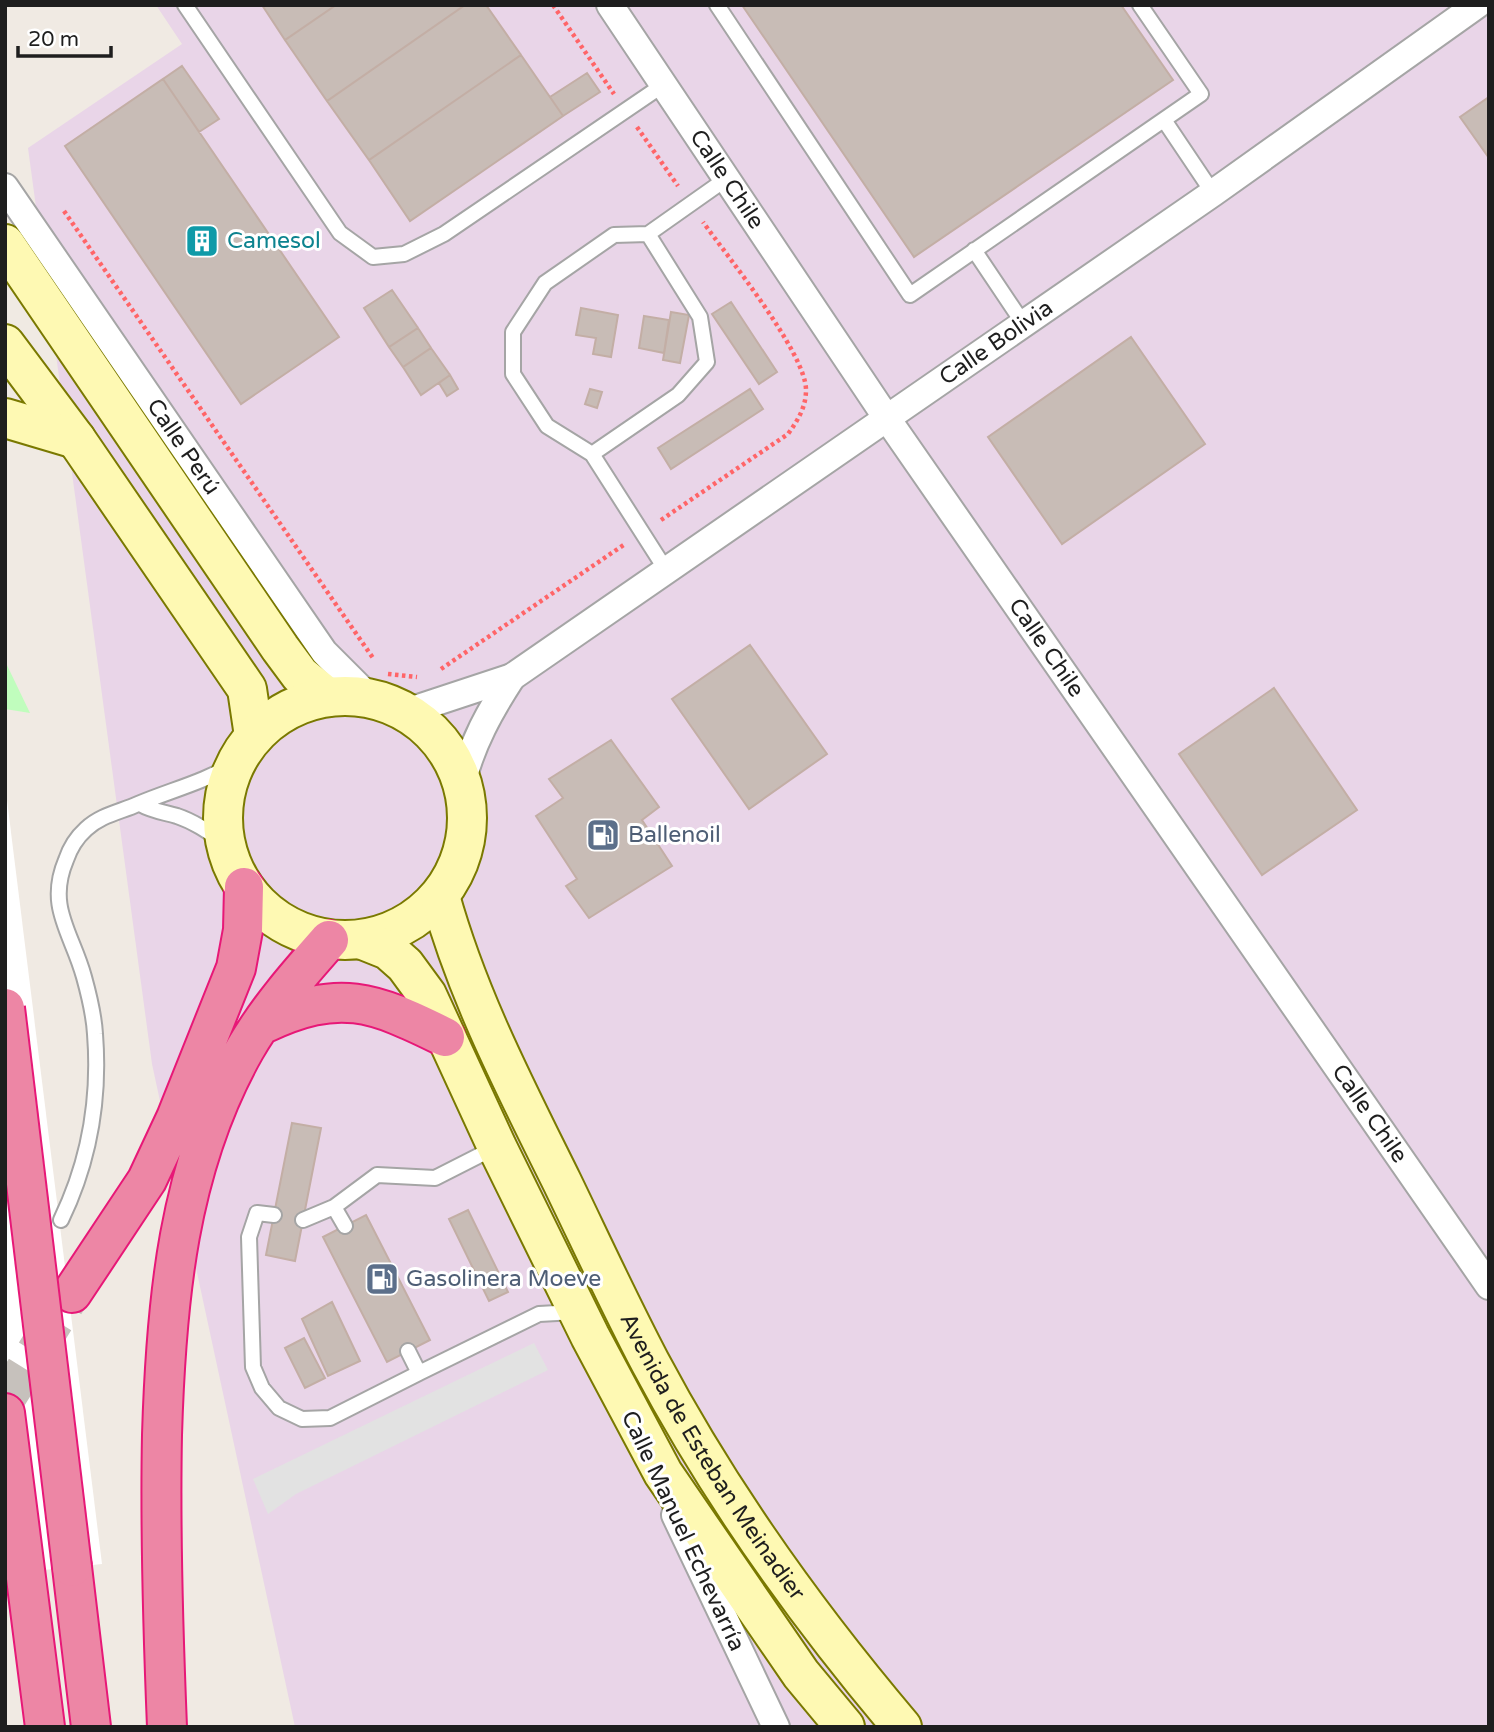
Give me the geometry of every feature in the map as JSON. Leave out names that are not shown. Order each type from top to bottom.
[{"type":"highway","points":[[72,1293],[147,1180],[176,1118],[236,968],[243,930],[244,887]]},
{"type":"highway","points":[[166,1727],[161,1482],[164,1360],[177,1237],[192,1176],[214,1116],[246,1048],[274,1004],[346,940]]},
{"type":"highway","points":[[263,1024],[294,1010],[324,1002],[352,1001],[380,1008],[445,1037]]},
{"type":"highway","points":[[5,1008],[91,1727]]},
{"type":"highway","points":[[5,1413],[45,1727]]},
{"type":"street","name":"Calle Chile","points":[[610,5],[886,417],[1489,1286]]},
{"type":"street","name":"Calle Bolivia","points":[[405,712],[512,677],[1213,192],[1477,5]]},
{"type":"street","name":"Calle Perú","points":[[5,187],[324,652],[377,678]]},
{"type":"street","name":"Calle Perú","points":[[5,244],[280,648],[300,675],[327,697]]},
{"type":"street","points":[[5,344],[76,439],[247,689],[245,749],[224,803],[226,844],[244,887],[261,907],[304,934],[346,940],[406,925],[440,896],[451,880],[465,842],[466,802],[462,783],[440,742],[405,712],[377,678],[288,710],[245,749]]},
{"type":"street","points":[[5,418],[76,439]]},
{"type":"street","name":"Calle Bolivia","points":[[462,783],[469,753],[488,714],[512,677]]},
{"type":"street","name":"Avenida de Esteban Meinadier","points":[[440,896],[457,956],[497,1051],[651,1364],[720,1480],[794,1590],[902,1727]]},
{"type":"street","name":"Avenida de Esteban Meinadier","points":[[346,940],[388,950],[405,965],[427,995],[497,1147],[584,1324],[663,1473],[801,1674],[845,1727]]},
{"type":"street","name":"Calle Manuel Echevarría","points":[[584,1324],[776,1727]]},
{"type":"lane","points":[[185,5],[340,233],[373,257],[404,254],[444,234],[663,85]]},
{"type":"lane","points":[[717,5],[910,295],[1201,94],[1140,5]]},
{"type":"lane","points":[[1164,120],[1213,192]]},
{"type":"lane","points":[[666,570],[592,454],[547,426],[513,374],[513,332],[545,284],[614,235],[648,234],[726,179]]},
{"type":"lane","points":[[592,454],[678,395],[707,362],[700,317],[648,234]]},
{"type":"lane","points":[[974,250],[1023,323]]},
{"type":"lane","points":[[61,1220],[88,1148],[96,1091],[95,1032],[84,975],[64,926],[57,894],[62,869],[72,845],[86,829],[103,817],[139,804],[150,796],[214,776],[245,749]]},
{"type":"lane","points":[[139,804],[197,825],[226,844]]},
{"type":"lane","points":[[303,1220],[334,1207],[377,1175],[435,1178],[497,1147]]},
{"type":"lane","points":[[334,1207],[345,1226]]},
{"type":"lane","points":[[274,1215],[257,1213],[249,1237],[253,1367],[262,1388],[279,1408],[302,1419],[330,1418],[539,1314],[584,1324]]},
{"type":"lane","points":[[408,1351],[419,1373]]},
{"type":"path","points":[[438,671],[789,434],[801,415],[806,389],[799,361],[553,5]]},
{"type":"path","points":[[64,211],[377,678],[427,678]]},
{"type":"shaded area","points":[[156,5],[1489,5],[1489,1727],[295,1727],[152,1064],[28,148],[182,44]]},
{"type":"shaded area","points":[[534,1343],[548,1370],[296,1494],[268,1514],[253,1479]]},
{"type":"green space","points":[[5,661],[30,713],[5,709]]},
{"type":"pier","points":[[5,784],[102,1564],[5,1574]]},
{"type":"building","points":[[262,5],[336,5],[285,40]]},
{"type":"building","points":[[336,5],[465,5],[327,101],[285,40]]},
{"type":"building","points":[[465,5],[486,5],[521,55],[369,160],[327,101]]},
{"type":"building","points":[[742,5],[1121,5],[1173,80],[914,257]]},
{"type":"building","points":[[521,55],[563,116],[410,221],[369,160]]},
{"type":"building","points":[[182,66],[219,119],[199,132],[163,79]]},
{"type":"building","points":[[587,73],[600,92],[563,116],[550,97]]},
{"type":"building","name":"Camesol","points":[[163,79],[339,337],[241,404],[65,146]]},
{"type":"building","points":[[1489,97],[1489,158],[1460,117]]},
{"type":"building","points":[[392,290],[418,328],[389,347],[364,308]]},
{"type":"building","points":[[731,302],[777,372],[759,384],[712,314]]},
{"type":"building","points":[[581,308],[618,315],[611,357],[593,354],[596,338],[576,335]]},
{"type":"building","points":[[671,312],[689,315],[680,363],[663,360]]},
{"type":"building","points":[[644,316],[669,320],[664,353],[639,348]]},
{"type":"building","points":[[418,328],[431,348],[403,367],[389,347]]},
{"type":"building","points":[[1131,337],[1205,444],[1062,544],[988,437]]},
{"type":"building","points":[[431,348],[450,375],[421,395],[403,367]]},
{"type":"building","points":[[450,375],[458,389],[447,396],[439,383]]},
{"type":"building","points":[[590,389],[602,392],[597,408],[585,404]]},
{"type":"building","points":[[750,389],[763,409],[671,469],[658,448]]},
{"type":"building","points":[[750,645],[827,754],[749,809],[672,699]]},
{"type":"building","points":[[1274,688],[1357,810],[1262,875],[1179,754]]},
{"type":"building","points":[[611,740],[659,807],[642,820],[672,866],[589,918],[566,886],[577,879],[536,816],[563,798],[549,779]]},
{"type":"building","points":[[292,1123],[321,1128],[295,1261],[266,1255]]},
{"type":"building","points":[[468,1210],[508,1292],[489,1301],[449,1219]]},
{"type":"building","points":[[366,1215],[430,1340],[387,1362],[323,1237]]},
{"type":"building","points":[[332,1302],[360,1361],[328,1376],[302,1319]]},
{"type":"building","points":[[304,1338],[325,1378],[305,1388],[285,1348]]},
{"type":"tunnel","points":[[5,1401],[72,1293]]},
{"type":"place","name":"Camesol","points":[[202,241]]},
{"type":"place","name":"Ballenoil","points":[[603,835]]},
{"type":"place","name":"Gasolinera Moeve","points":[[382,1279]]}]
